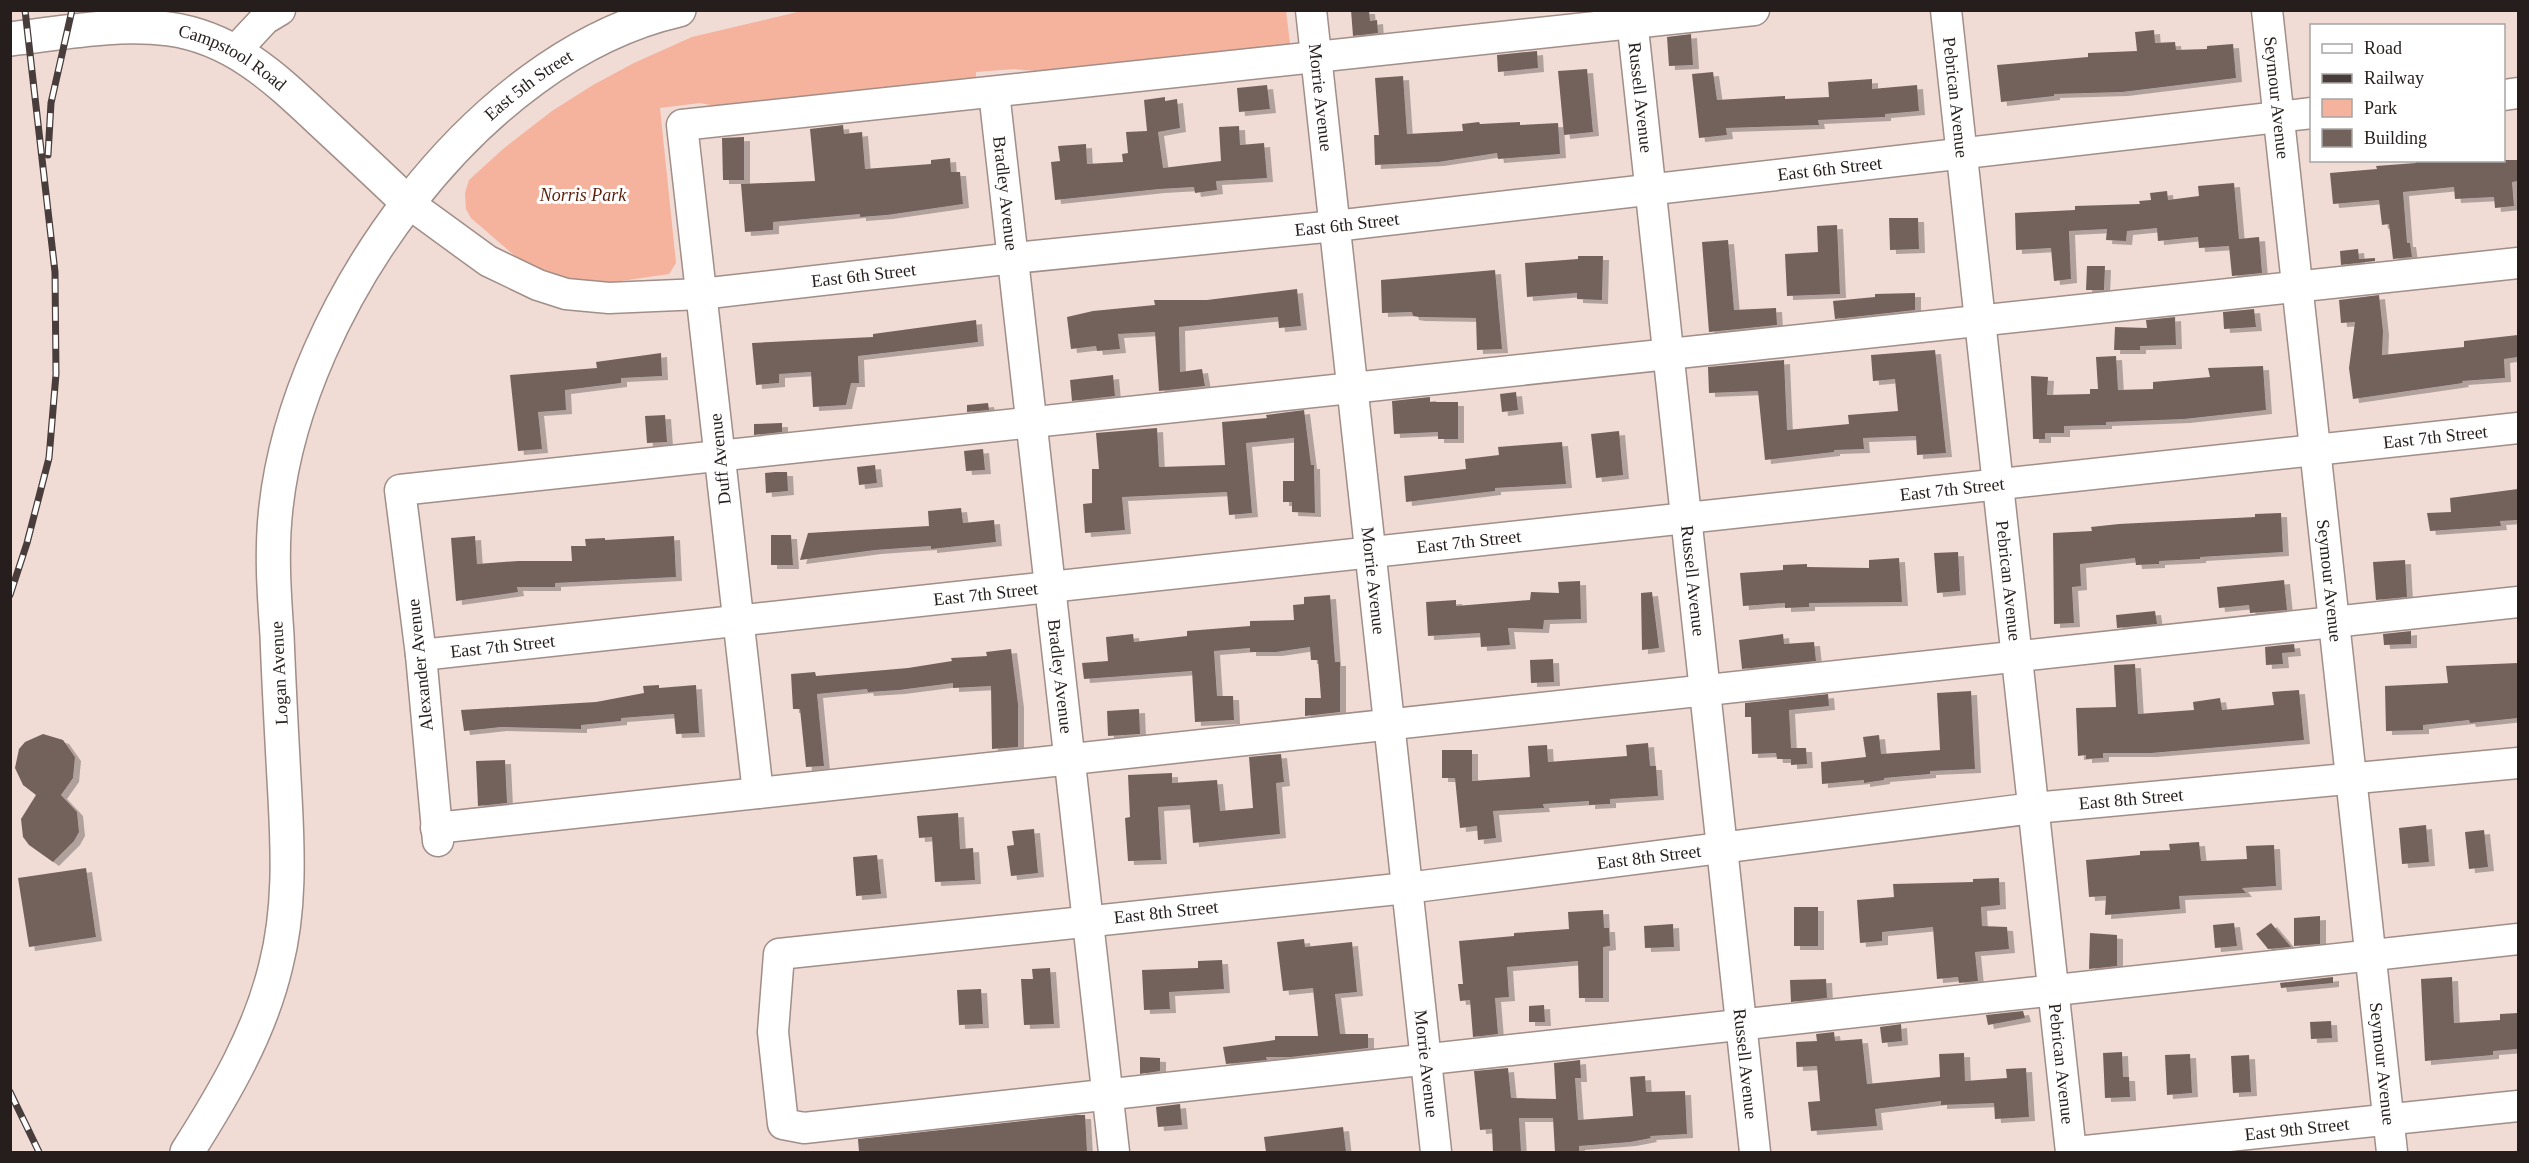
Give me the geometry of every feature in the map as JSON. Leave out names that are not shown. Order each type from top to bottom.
[{"type":"main road","name":"East 5th Street","points":[[407,202],[445,157],[528,83],[572,54],[630,26],[678,10]]},
{"type":"main road","name":"Campstool Road","points":[[10,39],[126,26],[142,19],[196,34],[236,50],[269,72],[407,202]]},
{"type":"main road","name":"Logan Avenue","points":[[187,1152],[218,1104],[245,1053],[263,1008],[282,937],[288,846],[273,571],[276,508],[285,453],[301,397],[326,337],[360,275],[407,202]]},
{"type":"street","points":[[236,50],[265,19],[280,10]]},
{"type":"street","name":"Morrie Avenue","points":[[1311,10],[1436,1152]]},
{"type":"street","points":[[994,92],[1316,57],[1632,17],[1754,10]]},
{"type":"street","name":"Pebrican Avenue","points":[[1946,10],[2072,1152]]},
{"type":"street","name":"Seymour Avenue","points":[[2267,10],[2392,1152]]},
{"type":"street","name":"Russell Avenue","points":[[1632,17],[1755,1152]]},
{"type":"street","name":"Duff Avenue","points":[[758,793],[682,125],[994,92]]},
{"type":"street","name":"Bradley Avenue","points":[[994,92],[1014,258],[1048,587],[1114,1152]]},
{"type":"street","name":"East 6th Street","points":[[407,202],[488,261],[538,285],[566,294],[609,298],[701,294],[1014,258],[1335,225],[2310,113]]},
{"type":"street","points":[[719,456],[2518,263]]},
{"type":"street","name":"East 7th Street","points":[[421,655],[2518,428]]},
{"type":"street","name":"Alexander Avenue","points":[[719,456],[400,490],[421,655],[437,834],[758,793]]},
{"type":"street","points":[[758,793],[2518,602]]},
{"type":"street","name":"East 8th Street","points":[[1107,1095],[804,1128],[783,1124],[773,1032],[779,954],[1407,888],[2034,808],[2518,763]]},
{"type":"street","points":[[1107,1095],[2518,939]]},
{"type":"street","name":"East 9th Street","points":[[2076,1152],[2518,1106]]},
{"type":"green space","name":"Norris Park","points":[[806,10],[1286,11],[1291,51],[1047,72],[1014,69],[976,72],[976,82],[731,109],[700,103],[660,108],[676,263],[669,274],[600,284],[557,276],[515,256],[471,218],[466,209],[465,193],[469,180],[503,149],[552,111],[593,85],[634,63],[692,37]]},
{"type":"building","points":[[1351,10],[1369,10],[1370,21],[1377,20],[1378,33],[1353,36]]},
{"type":"building","points":[[2154,30],[2155,43],[2175,42],[2176,50],[2207,49],[2207,46],[2233,44],[2236,78],[2122,92],[2054,94],[2054,96],[2001,102],[1997,65],[2088,57],[2088,53],[2137,51],[2135,32]]},
{"type":"building","points":[[1691,34],[1693,65],[1669,66],[1667,37]]},
{"type":"building","points":[[1537,51],[1538,68],[1498,72],[1497,55]]},
{"type":"building","points":[[1587,69],[1593,132],[1564,135],[1558,71]]},
{"type":"building","points":[[1713,72],[1717,100],[1785,96],[1785,99],[1829,97],[1828,82],[1872,79],[1872,89],[1917,85],[1919,111],[1885,114],[1885,117],[1818,120],[1819,125],[1726,128],[1727,135],[1699,138],[1692,74]]},
{"type":"building","points":[[1403,76],[1407,134],[1463,131],[1462,124],[1479,122],[1480,124],[1520,122],[1520,125],[1558,123],[1560,154],[1498,159],[1497,153],[1438,162],[1375,165],[1374,135],[1379,135],[1375,78]]},
{"type":"building","points":[[1267,85],[1270,109],[1239,112],[1237,88]]},
{"type":"building","points":[[1165,97],[1165,101],[1177,99],[1180,128],[1158,132],[1163,168],[1221,161],[1219,127],[1239,126],[1240,145],[1264,143],[1267,178],[1216,181],[1217,190],[1195,193],[1194,187],[1055,200],[1051,162],[1060,161],[1058,146],[1086,144],[1087,164],[1123,162],[1122,154],[1128,153],[1126,132],[1147,131],[1144,100]]},
{"type":"building","points":[[843,125],[844,134],[862,132],[865,169],[931,164],[931,160],[950,158],[951,172],[960,172],[963,204],[887,215],[860,217],[860,214],[773,222],[773,230],[745,232],[741,184],[815,181],[810,129]]},
{"type":"building","points":[[744,137],[744,180],[723,180],[722,138]]},
{"type":"building","points":[[2518,160],[2518,181],[2512,182],[2514,206],[2495,208],[2494,197],[2455,199],[2454,187],[2403,192],[2407,243],[2410,243],[2412,257],[2393,259],[2389,224],[2382,225],[2379,200],[2333,204],[2330,173],[2416,163]]},
{"type":"building","points":[[2234,183],[2239,239],[2259,237],[2262,273],[2232,276],[2229,246],[2199,248],[2198,237],[2158,241],[2157,228],[2127,231],[2126,241],[2106,240],[2107,229],[2069,231],[2071,279],[2054,281],[2051,248],[2016,250],[2015,213],[2075,210],[2075,206],[2140,204],[2139,201],[2151,200],[2150,193],[2167,191],[2168,200],[2199,196],[2198,186]]},
{"type":"building","points":[[1889,218],[1918,218],[1919,249],[1890,250]]},
{"type":"building","points":[[1837,225],[1840,294],[1787,296],[1785,254],[1818,252],[1817,226]]},
{"type":"building","points":[[1728,240],[1734,310],[1776,308],[1777,325],[1709,332],[1702,242]]},
{"type":"building","points":[[2358,249],[2359,259],[2375,258],[2375,261],[2341,265],[2340,251]]},
{"type":"building","points":[[1578,256],[1603,256],[1602,300],[1577,299],[1577,293],[1527,297],[1525,263],[1578,259]]},
{"type":"building","points":[[2087,266],[2105,266],[2104,290],[2086,290]]},
{"type":"building","points":[[1495,270],[1502,349],[1477,350],[1476,318],[1419,317],[1413,316],[1412,312],[1382,313],[1381,280]]},
{"type":"building","points":[[1297,289],[1301,326],[1279,328],[1278,317],[1179,327],[1180,372],[1202,369],[1205,386],[1159,391],[1155,332],[1118,334],[1120,349],[1097,351],[1096,346],[1071,349],[1067,317],[1093,311],[1155,305],[1154,300],[1207,300]]},
{"type":"building","points":[[1915,293],[1915,310],[1835,319],[1833,301],[1875,297],[1875,294]]},
{"type":"building","points":[[2379,295],[2383,331],[2382,355],[2464,347],[2464,341],[2518,335],[2518,357],[2504,359],[2505,378],[2462,381],[2463,383],[2353,399],[2349,368],[2355,322],[2341,323],[2339,300]]},
{"type":"building","points":[[2254,309],[2256,327],[2224,329],[2223,312]]},
{"type":"building","points":[[2175,317],[2176,345],[2140,346],[2140,350],[2114,350],[2115,327],[2147,328],[2146,320]]},
{"type":"building","points":[[976,320],[978,342],[858,356],[859,383],[851,383],[846,405],[813,407],[811,372],[779,374],[779,383],[756,385],[752,343],[873,337],[873,334]]},
{"type":"building","points":[[1935,350],[1946,453],[1917,455],[1916,436],[1863,438],[1864,449],[1834,450],[1834,452],[1765,460],[1758,391],[1709,393],[1708,367],[1784,360],[1787,430],[1849,424],[1848,415],[1898,411],[1895,379],[1873,381],[1871,355]]},
{"type":"building","points":[[661,353],[662,376],[621,378],[621,383],[565,390],[566,410],[538,412],[542,449],[518,451],[510,375],[597,368],[596,362]]},
{"type":"building","points":[[2116,356],[2118,390],[2153,389],[2153,382],[2210,377],[2208,368],[2263,366],[2266,410],[2184,419],[2064,426],[2064,433],[2045,433],[2045,439],[2033,439],[2031,376],[2048,377],[2047,395],[2090,394],[2090,389],[2098,389],[2096,357]]},
{"type":"building","points":[[1113,375],[1115,396],[1072,401],[1070,380]]},
{"type":"building","points":[[1516,392],[1518,410],[1502,412],[1500,394]]},
{"type":"building","points":[[1430,397],[1430,402],[1458,402],[1458,439],[1438,439],[1438,432],[1394,434],[1392,401]]},
{"type":"building","points":[[988,403],[989,410],[967,412],[967,405]]},
{"type":"building","points":[[1304,410],[1311,465],[1314,465],[1315,513],[1292,512],[1292,502],[1283,502],[1283,481],[1294,481],[1294,438],[1246,443],[1252,513],[1229,515],[1227,492],[1122,497],[1125,530],[1085,533],[1083,504],[1092,503],[1092,469],[1099,469],[1096,433],[1157,428],[1159,467],[1225,465],[1222,422],[1267,418],[1266,415]]},
{"type":"building","points":[[665,415],[667,442],[647,443],[645,416]]},
{"type":"building","points":[[782,423],[782,432],[754,435],[754,424]]},
{"type":"building","points":[[1619,431],[1623,475],[1596,478],[1591,434]]},
{"type":"building","points":[[1562,442],[1566,484],[1495,488],[1495,491],[1406,502],[1404,476],[1466,469],[1465,459],[1499,455],[1498,447]]},
{"type":"building","points":[[983,449],[985,470],[966,471],[964,451]]},
{"type":"building","points":[[875,465],[877,483],[859,485],[857,467]]},
{"type":"building","points":[[787,472],[788,491],[766,493],[765,473]]},
{"type":"building","points":[[2518,489],[2518,520],[2500,521],[2501,526],[2430,531],[2427,513],[2451,512],[2450,498]]},
{"type":"building","points":[[961,508],[963,523],[994,520],[996,542],[931,549],[931,546],[875,550],[800,560],[808,533],[929,526],[928,511]]},
{"type":"building","points":[[2281,513],[2283,552],[2200,557],[2200,559],[2159,561],[2159,564],[2136,565],[2135,558],[2080,564],[2081,586],[2072,587],[2074,623],[2054,624],[2053,533],[2092,531],[2091,527],[2119,524],[2255,517],[2255,514]]},
{"type":"building","points":[[771,535],[791,535],[793,565],[771,565]]},
{"type":"building","points":[[475,536],[477,564],[572,561],[571,546],[586,546],[585,539],[674,536],[676,577],[555,583],[555,587],[517,587],[518,592],[456,601],[451,538]]},
{"type":"building","points":[[1958,552],[1960,591],[1937,593],[1934,553]]},
{"type":"building","points":[[1899,558],[1902,602],[1809,603],[1809,607],[1785,608],[1785,603],[1743,606],[1740,573],[1783,570],[1783,565],[1807,564],[1807,567],[1869,568],[1869,560]]},
{"type":"building","points":[[2405,560],[2407,597],[2376,600],[2373,562]]},
{"type":"building","points":[[2284,580],[2287,610],[2250,613],[2249,605],[2219,608],[2217,587]]},
{"type":"building","points":[[1580,581],[1581,619],[1544,620],[1543,629],[1508,628],[1510,645],[1481,647],[1480,633],[1428,636],[1426,602],[1456,600],[1456,606],[1530,600],[1531,592],[1559,593],[1558,582]]},
{"type":"building","points":[[1652,592],[1659,648],[1642,650],[1641,593]]},
{"type":"building","points":[[1330,595],[1335,662],[1340,662],[1340,712],[1305,716],[1305,698],[1321,698],[1318,660],[1311,660],[1310,647],[1276,652],[1250,652],[1250,648],[1214,651],[1217,696],[1233,696],[1234,720],[1195,722],[1192,671],[1084,679],[1082,663],[1108,661],[1106,637],[1133,634],[1134,642],[1187,636],[1187,631],[1250,626],[1250,621],[1294,620],[1293,605],[1304,604],[1304,597]]},
{"type":"building","points":[[2155,611],[2157,624],[2117,628],[2116,615]]},
{"type":"building","points":[[2411,631],[2411,644],[2384,645],[2383,634]]},
{"type":"building","points":[[1783,634],[1784,644],[1814,642],[1816,661],[1742,669],[1739,640]]},
{"type":"building","points":[[2294,644],[2295,652],[2282,653],[2283,664],[2266,665],[2265,647]]},
{"type":"building","points":[[1011,649],[1018,704],[1018,747],[992,749],[991,686],[953,688],[953,683],[899,690],[868,692],[867,689],[817,694],[824,766],[806,767],[800,709],[793,709],[791,674],[815,672],[816,676],[908,668],[952,661],[951,658],[987,656],[986,652]]},
{"type":"building","points":[[1553,659],[1554,682],[1531,683],[1530,660]]},
{"type":"building","points":[[2518,663],[2518,718],[2470,723],[2469,720],[2423,725],[2423,730],[2386,731],[2385,686],[2448,683],[2446,666]]},
{"type":"building","points":[[2135,664],[2138,714],[2194,710],[2193,702],[2220,698],[2222,710],[2274,705],[2272,692],[2299,690],[2304,740],[2151,753],[2103,753],[2103,758],[2086,759],[2086,755],[2078,756],[2076,708],[2116,707],[2114,665]]},
{"type":"building","points":[[659,685],[659,688],[696,685],[699,733],[676,734],[674,714],[621,718],[621,721],[581,725],[581,729],[501,727],[464,731],[461,710],[596,702],[644,693],[643,686]]},
{"type":"building","points":[[1971,691],[1975,769],[1930,771],[1930,774],[1884,778],[1884,780],[1864,783],[1864,780],[1822,784],[1821,762],[1866,757],[1863,737],[1879,735],[1881,754],[1940,750],[1937,693]]},
{"type":"building","points":[[1828,694],[1829,706],[1789,710],[1791,748],[1806,748],[1807,764],[1791,765],[1791,759],[1777,759],[1776,753],[1752,754],[1751,717],[1745,717],[1745,703]]},
{"type":"building","points":[[1139,709],[1140,734],[1108,736],[1107,711]]},
{"type":"building","points":[[43,734],[63,740],[75,757],[73,778],[61,795],[77,812],[79,832],[74,841],[53,862],[29,845],[23,837],[21,819],[36,795],[23,785],[15,768],[19,749],[25,742]]},
{"type":"building","points":[[1648,743],[1650,766],[1656,766],[1658,796],[1610,799],[1610,804],[1589,805],[1589,801],[1543,804],[1544,808],[1493,811],[1496,838],[1478,840],[1477,826],[1460,828],[1455,778],[1442,778],[1442,750],[1472,750],[1472,781],[1530,777],[1528,746],[1547,745],[1548,762],[1627,756],[1626,745]]},
{"type":"building","points":[[1281,754],[1284,782],[1276,783],[1280,834],[1193,843],[1190,805],[1158,807],[1161,860],[1128,861],[1125,818],[1130,817],[1128,775],[1172,773],[1172,783],[1217,780],[1220,811],[1253,808],[1249,757]]},
{"type":"building","points":[[505,760],[507,803],[478,806],[476,761]]},
{"type":"building","points":[[958,813],[960,849],[973,848],[975,880],[935,882],[932,837],[919,838],[917,816]]},
{"type":"building","points":[[2426,825],[2429,862],[2402,864],[2399,828]]},
{"type":"building","points":[[1034,829],[1038,873],[1011,876],[1007,846],[1014,845],[1012,831]]},
{"type":"building","points":[[2484,830],[2488,867],[2469,869],[2465,832]]},
{"type":"building","points":[[2199,842],[2201,861],[2247,859],[2246,846],[2274,845],[2276,886],[2242,888],[2246,893],[2179,896],[2180,909],[2105,915],[2106,896],[2089,897],[2086,860],[2140,855],[2140,851],[2170,850],[2169,844]]},
{"type":"building","points":[[877,855],[881,894],[856,896],[853,857]]},
{"type":"building","points":[[86,868],[96,937],[29,947],[18,878]]},
{"type":"building","points":[[1999,878],[2000,905],[1981,907],[1982,926],[2007,927],[2009,949],[1975,952],[1978,981],[1959,983],[1958,977],[1937,979],[1933,927],[1882,932],[1882,941],[1860,943],[1857,900],[1894,897],[1893,884],[1973,882],[1973,879]]},
{"type":"building","points":[[1794,907],[1818,907],[1818,946],[1794,946]]},
{"type":"building","points":[[1603,910],[1604,928],[1609,928],[1610,946],[1603,947],[1603,998],[1579,998],[1578,961],[1507,967],[1509,997],[1495,998],[1498,1034],[1473,1037],[1470,1000],[1460,1001],[1458,984],[1463,984],[1459,941],[1514,936],[1514,933],[1569,929],[1568,912]]},
{"type":"building","points":[[2320,916],[2320,944],[2294,946],[2294,918]]},
{"type":"building","points":[[2234,923],[2237,946],[2215,948],[2213,925]]},
{"type":"building","points":[[2271,923],[2291,947],[2268,949],[2256,934]]},
{"type":"building","points":[[1673,924],[1674,947],[1645,948],[1644,926]]},
{"type":"building","points":[[2090,933],[2117,935],[2117,966],[2089,969]]},
{"type":"building","points":[[1304,939],[1305,947],[1352,942],[1357,992],[1335,994],[1340,1034],[1368,1034],[1368,1048],[1291,1057],[1266,1057],[1267,1060],[1226,1064],[1223,1047],[1275,1040],[1275,1036],[1318,1036],[1313,988],[1283,991],[1277,942]]},
{"type":"building","points":[[1222,960],[1224,989],[1169,992],[1170,1009],[1144,1010],[1142,970],[1198,968],[1198,961]]},
{"type":"building","points":[[1050,968],[1054,1024],[1024,1025],[1021,979],[1033,979],[1032,969]]},
{"type":"building","points":[[2333,977],[2333,983],[2281,988],[2280,983]]},
{"type":"building","points":[[2452,977],[2454,1023],[2500,1020],[2500,1014],[2518,1013],[2518,1049],[2493,1051],[2493,1055],[2425,1061],[2421,979]]},
{"type":"building","points":[[1826,979],[1827,998],[1791,1002],[1790,980]]},
{"type":"building","points":[[981,989],[983,1024],[959,1025],[957,990]]},
{"type":"building","points":[[1544,1005],[1545,1022],[1529,1022],[1529,1006]]},
{"type":"building","points":[[2023,1011],[2025,1018],[1988,1025],[1986,1015]]},
{"type":"building","points":[[2331,1021],[2332,1038],[2311,1039],[2310,1022]]},
{"type":"building","points":[[1901,1024],[1902,1041],[1882,1043],[1880,1027]]},
{"type":"building","points":[[1834,1032],[1835,1041],[1862,1039],[1867,1084],[1940,1077],[1939,1054],[1964,1053],[1965,1081],[2007,1078],[2006,1069],[2026,1068],[2029,1117],[1995,1119],[1994,1103],[1941,1105],[1941,1101],[1875,1109],[1877,1126],[1811,1131],[1808,1102],[1820,1101],[1817,1066],[1797,1067],[1796,1042],[1817,1041],[1816,1034]]},
{"type":"building","points":[[2122,1052],[2123,1077],[2129,1077],[2130,1097],[2105,1098],[2103,1053]]},
{"type":"building","points":[[2190,1054],[2192,1093],[2167,1095],[2165,1055]]},
{"type":"building","points":[[2249,1055],[2251,1092],[2233,1093],[2231,1056]]},
{"type":"building","points":[[1140,1057],[1160,1058],[1160,1071],[1140,1074]]},
{"type":"building","points":[[1580,1060],[1581,1078],[1575,1078],[1578,1120],[1633,1116],[1630,1077],[1645,1076],[1646,1092],[1685,1091],[1687,1134],[1650,1136],[1651,1138],[1630,1142],[1579,1146],[1579,1152],[1555,1152],[1553,1118],[1519,1118],[1521,1152],[1493,1152],[1492,1129],[1480,1130],[1474,1071],[1508,1068],[1511,1098],[1556,1099],[1554,1063]]},
{"type":"building","points":[[1180,1104],[1182,1125],[1158,1127],[1156,1107]]},
{"type":"building","points":[[1085,1115],[1087,1152],[859,1152],[858,1139]]},
{"type":"building","points":[[1343,1127],[1346,1152],[1266,1152],[1264,1137]]},
{"type":"railway","points":[[10,595],[27,543],[49,458],[56,374],[55,272],[25,10]]},
{"type":"railway","points":[[48,155],[51,103],[72,10]]},
{"type":"railway","points":[[10,1092],[39,1152]]}]
